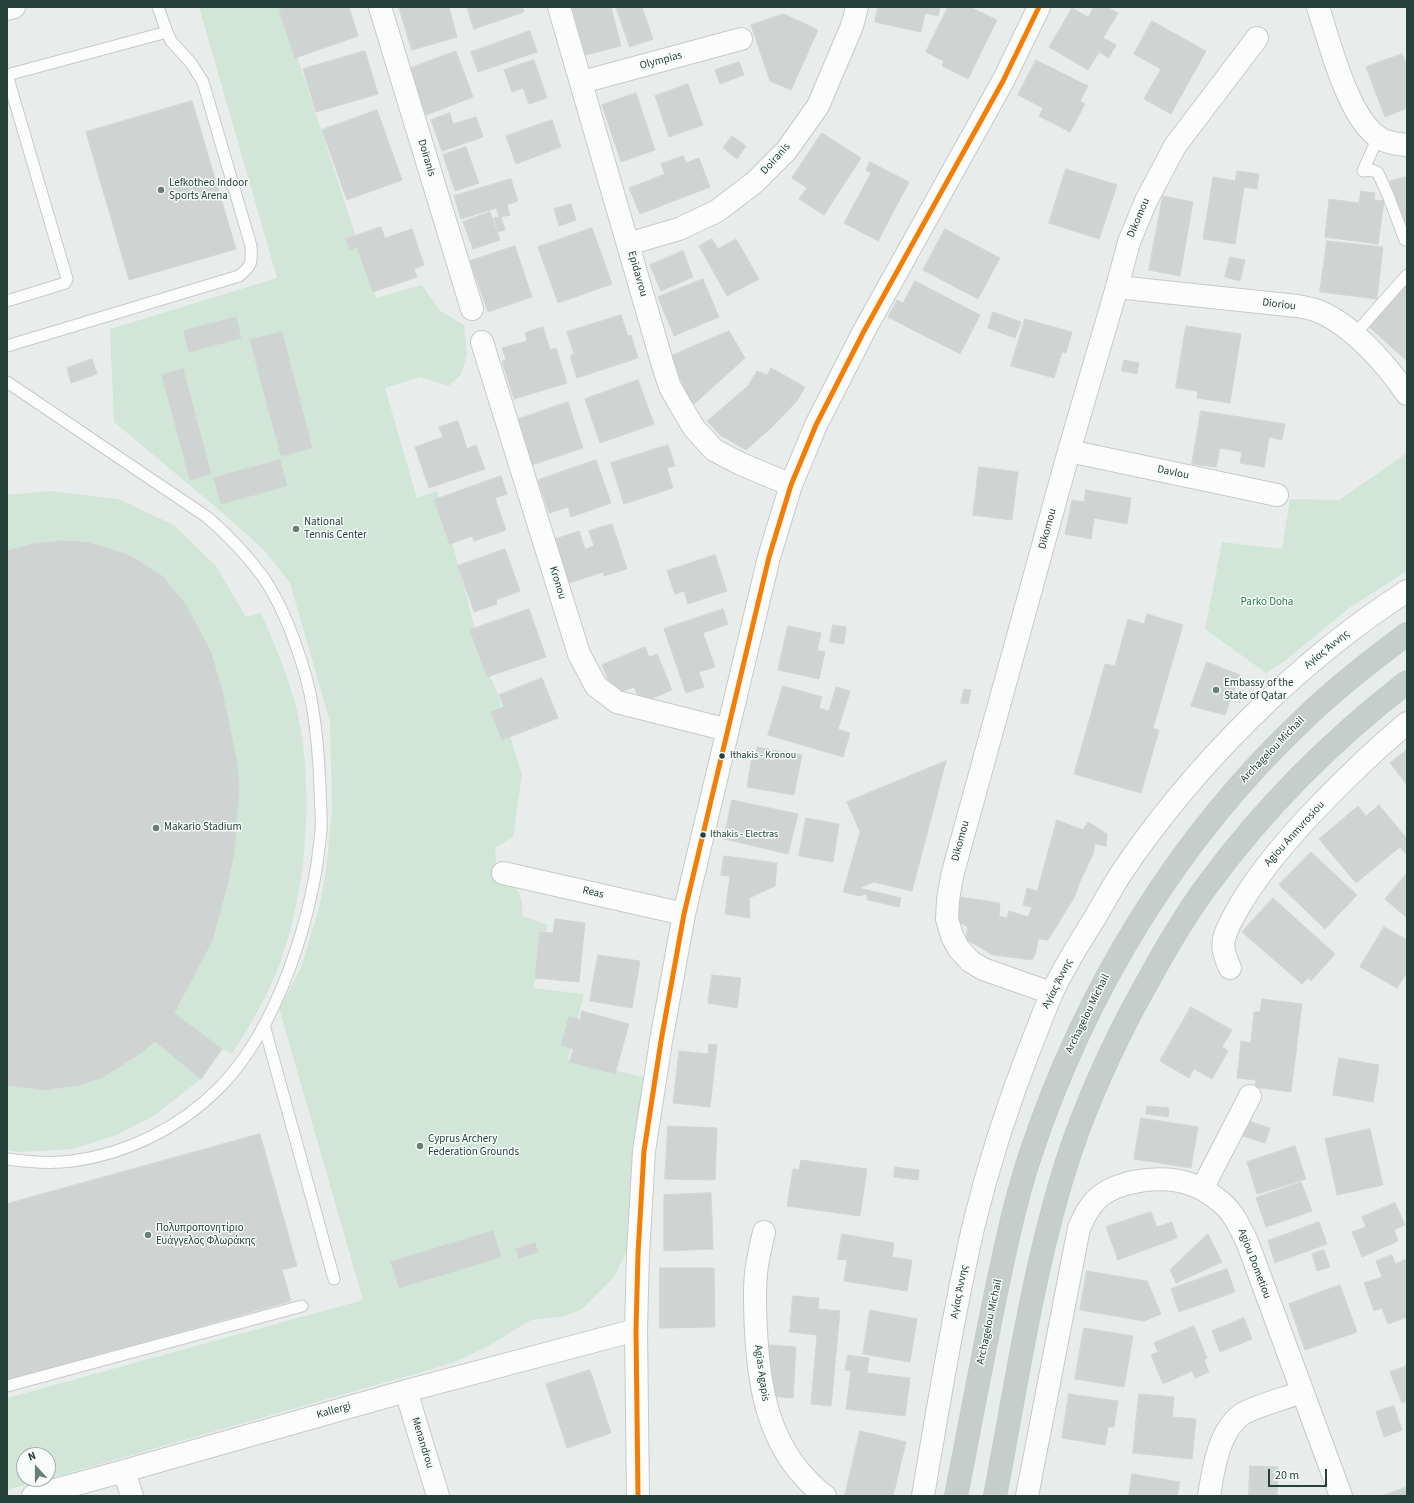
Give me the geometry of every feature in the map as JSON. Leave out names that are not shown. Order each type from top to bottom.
[{"type":"highway","name":"Archagelou Michail","points":[[956,1496],[988,1328],[1008,1236],[1027,1165],[1068,1055],[1111,969],[1147,908],[1175,868],[1207,823],[1240,785],[1305,717],[1341,685],[1407,634]]},
{"type":"highway","points":[[995,1496],[1023,1346],[1044,1247],[1063,1176],[1090,1099],[1124,1027],[1176,931],[1208,884],[1241,841],[1272,805],[1329,748],[1376,706],[1407,682]]},
{"type":"street","points":[[7,9],[14,7]]},
{"type":"street","name":"Doiranis","points":[[380,7],[472,309]]},
{"type":"street","name":"Epidavrou","points":[[559,7],[670,387],[694,428],[714,450],[741,464],[791,485]]},
{"type":"street","name":"Doiranis","points":[[628,244],[679,229],[717,211],[755,182],[786,151],[818,106],[852,26],[857,7]]},
{"type":"street","points":[[638,1496],[636,1330],[638,1254],[644,1151],[661,1041],[684,914],[769,557],[791,485],[816,425],[864,331],[1003,81],[1039,7]]},
{"type":"street","points":[[1318,7],[1345,89],[1364,124],[1378,137],[1392,143],[1407,145]]},
{"type":"street","name":"Dikomou","points":[[1052,993],[983,969],[970,962],[959,949],[952,936],[947,919],[948,900],[952,876],[1069,451],[1129,242],[1146,201],[1175,146],[1257,38]]},
{"type":"street","name":"Olympias","points":[[582,82],[741,40]]},
{"type":"street","name":"Dioriou","points":[[1117,288],[1297,306],[1315,310],[1331,318],[1355,334],[1406,390]]},
{"type":"street","name":"Kronou","points":[[482,342],[579,654],[596,686],[617,702],[728,730]]},
{"type":"street","name":"Davlou","points":[[1069,451],[1277,495]]},
{"type":"street","name":"Αγίας Άννης","points":[[923,1496],[945,1370],[973,1227],[999,1134],[1020,1073],[1052,993],[1082,939],[1121,875],[1164,815],[1203,768],[1298,673],[1376,611],[1407,591]]},
{"type":"street","name":"Agiou Anmvrosiou","points":[[1230,968],[1224,954],[1224,936],[1236,912],[1264,868],[1298,828],[1346,778],[1407,723]]},
{"type":"street","name":"Reas","points":[[503,873],[684,914]]},
{"type":"street","points":[[1202,1189],[1250,1096]]},
{"type":"street","name":"Agiou Dometiou","points":[[1027,1496],[1074,1250],[1087,1210],[1098,1198],[1111,1189],[1129,1183],[1150,1180],[1169,1180],[1186,1183],[1202,1189],[1218,1199],[1230,1211],[1238,1223],[1248,1244],[1341,1496]]},
{"type":"street","name":"Agias Agapis","points":[[764,1232],[756,1273],[754,1307],[757,1357],[764,1400],[769,1419],[789,1460],[805,1478],[825,1496]]},
{"type":"street","name":"Kallergi","points":[[33,1496],[406,1391],[636,1330]]},
{"type":"street","name":"Menandrou","points":[[406,1391],[438,1496]]},
{"type":"street","points":[[1209,1496],[1214,1466],[1219,1448],[1226,1434],[1236,1420],[1243,1414],[1255,1408],[1302,1392]]},
{"type":"street","points":[[124,1471],[132,1496]]},
{"type":"lane","points":[[7,346],[239,276],[248,269],[252,260],[251,246],[203,82],[191,63],[176,47],[167,32],[158,7]]},
{"type":"lane","points":[[7,301],[66,283],[67,279],[7,75],[167,32]]},
{"type":"lane","points":[[1378,137],[1363,171],[1372,170],[1378,173],[1405,240]]},
{"type":"lane","points":[[1355,334],[1406,279]]},
{"type":"lane","points":[[7,382],[212,521],[226,533],[264,578],[279,605],[291,634],[313,707],[318,745],[321,829],[310,902],[289,971],[253,1045],[220,1087],[177,1122],[155,1135],[127,1148],[98,1157],[70,1162],[28,1162],[7,1159]]},
{"type":"lane","points":[[264,1025],[334,1280]]},
{"type":"lane","points":[[7,1386],[302,1306]]},
{"type":"green space","points":[[199,7],[281,7],[376,298],[422,285],[440,311],[464,325],[467,354],[461,375],[448,386],[420,377],[385,388],[417,498],[437,491],[459,567],[484,664],[496,689],[522,775],[513,837],[495,848],[496,858],[494,878],[506,879],[512,883],[520,896],[523,916],[548,925],[533,988],[584,994],[568,1060],[644,1077],[633,1152],[631,1243],[614,1277],[582,1309],[566,1316],[531,1320],[487,1347],[453,1363],[56,1477],[56,1447],[16,1447],[16,1487],[18,1487],[7,1490],[7,1398],[363,1300],[279,1008],[301,968],[319,908],[326,872],[332,810],[330,722],[290,583],[264,550],[218,509],[114,422],[110,329],[277,278]]},
{"type":"green space","name":"Parko Doha","points":[[1407,453],[1407,571],[1349,608],[1286,660],[1266,673],[1205,629],[1222,542],[1282,549],[1290,499],[1339,500]]},
{"type":"green space","name":"Makario Stadium","points":[[50,491],[118,499],[174,525],[216,566],[246,617],[261,613],[277,651],[295,702],[298,715],[306,776],[305,840],[302,873],[296,904],[289,935],[280,963],[264,999],[232,1054],[222,1049],[201,1079],[155,1115],[117,1135],[72,1149],[20,1152],[7,1150],[7,495]]},
{"type":"building","points":[[287,7],[349,7],[358,36],[295,58],[279,10]]},
{"type":"building","points":[[399,7],[449,7],[457,37],[412,50]]},
{"type":"building","points":[[467,7],[522,7],[524,12],[474,29]]},
{"type":"building","points":[[572,7],[611,7],[621,46],[585,55]]},
{"type":"building","points":[[616,7],[642,7],[653,39],[630,47]]},
{"type":"building","points":[[878,7],[940,7],[938,16],[925,13],[921,32],[875,22]]},
{"type":"building","points":[[948,7],[970,7],[997,20],[968,79],[942,66],[944,61],[926,52]]},
{"type":"building","points":[[1094,7],[1107,7],[1118,13],[1103,38],[1116,45],[1109,58],[1099,52],[1088,70],[1049,47],[1072,8],[1088,17]]},
{"type":"building","points":[[784,14],[818,30],[791,90],[770,81],[751,25]]},
{"type":"building","points":[[1152,21],[1206,51],[1171,114],[1144,99],[1161,69],[1134,54]]},
{"type":"building","points":[[530,31],[537,52],[478,72],[471,52]]},
{"type":"building","points":[[365,51],[378,94],[316,112],[303,69]]},
{"type":"building","points":[[456,51],[473,97],[426,115],[408,69]]},
{"type":"building","points":[[1402,54],[1407,66],[1407,108],[1385,117],[1366,67]]},
{"type":"building","points":[[534,60],[547,98],[529,104],[523,88],[512,92],[504,70]]},
{"type":"building","points":[[1036,60],[1088,86],[1080,101],[1085,104],[1070,132],[1039,116],[1043,108],[1018,95]]},
{"type":"building","points":[[739,62],[744,75],[720,84],[715,70]]},
{"type":"building","points":[[688,84],[703,125],[669,137],[655,96]]},
{"type":"building","points":[[636,93],[655,150],[621,162],[602,105]]},
{"type":"building","name":"Lefkotheo Indoor Sports Arena","points":[[192,101],[236,249],[129,280],[86,132]]},
{"type":"building","points":[[377,110],[402,180],[347,200],[322,130]]},
{"type":"building","points":[[450,113],[453,124],[476,117],[483,137],[442,151],[431,120]]},
{"type":"building","points":[[552,120],[561,147],[516,164],[506,136]]},
{"type":"building","points":[[822,133],[861,158],[824,215],[799,199],[807,188],[792,178]]},
{"type":"building","points":[[732,136],[746,146],[737,159],[723,148]]},
{"type":"building","points":[[466,147],[479,183],[455,191],[443,155]]},
{"type":"building","points":[[683,156],[686,163],[699,158],[710,187],[640,214],[629,188],[665,174],[661,164]]},
{"type":"building","points":[[870,162],[909,182],[878,241],[844,223],[871,173],[866,170]]},
{"type":"building","points":[[1066,169],[1117,185],[1099,239],[1049,223]]},
{"type":"building","points":[[1237,171],[1259,174],[1257,189],[1244,187],[1235,244],[1203,239],[1213,177],[1235,181]]},
{"type":"building","points":[[1407,177],[1407,232],[1406,232],[1390,181]]},
{"type":"building","points":[[511,179],[518,201],[507,205],[510,215],[501,217],[505,230],[498,232],[494,218],[499,217],[496,208],[461,219],[454,196]]},
{"type":"building","points":[[1361,191],[1375,193],[1374,200],[1384,201],[1378,244],[1325,237],[1329,199],[1359,203]]},
{"type":"building","points":[[1163,196],[1193,202],[1180,276],[1149,270]]},
{"type":"building","points":[[571,204],[576,220],[559,226],[554,209]]},
{"type":"building","points":[[490,212],[500,240],[473,249],[463,222]]},
{"type":"building","points":[[381,227],[385,238],[412,229],[424,265],[414,269],[417,277],[373,292],[357,247],[350,250],[346,239]]},
{"type":"building","points":[[592,228],[612,284],[558,303],[538,247]]},
{"type":"building","points":[[945,229],[1000,258],[978,299],[923,270]]},
{"type":"building","points":[[712,239],[718,249],[736,239],[759,279],[727,296],[699,246]]},
{"type":"building","points":[[1327,241],[1383,247],[1377,299],[1320,292]]},
{"type":"building","points":[[515,246],[532,297],[488,312],[470,261]]},
{"type":"building","points":[[683,251],[693,277],[661,291],[650,265]]},
{"type":"building","points":[[1230,257],[1245,260],[1240,281],[1225,277]]},
{"type":"building","points":[[703,279],[719,317],[674,336],[658,297]]},
{"type":"building","points":[[915,281],[980,315],[960,354],[888,317],[897,300],[903,303]]},
{"type":"building","points":[[1406,283],[1407,284],[1407,361],[1367,325]]},
{"type":"building","points":[[993,312],[1021,322],[1015,338],[988,328]]},
{"type":"building","points":[[621,315],[628,336],[631,335],[638,358],[577,378],[570,356],[574,354],[567,332]]},
{"type":"building","points":[[236,317],[241,338],[189,352],[184,331]]},
{"type":"building","points":[[1025,319],[1072,332],[1066,353],[1062,352],[1054,378],[1011,366]]},
{"type":"building","points":[[1186,326],[1241,334],[1230,403],[1197,398],[1198,391],[1176,388]]},
{"type":"building","points":[[543,327],[550,350],[556,348],[567,383],[514,399],[502,361],[506,360],[502,348],[527,341],[525,333]]},
{"type":"building","points":[[729,331],[745,358],[692,406],[671,356]]},
{"type":"building","points":[[282,332],[312,448],[281,456],[250,340]]},
{"type":"building","points":[[92,359],[97,374],[71,383],[67,368]]},
{"type":"building","points":[[1124,360],[1139,363],[1137,374],[1122,371]]},
{"type":"building","points":[[771,368],[805,387],[797,401],[772,427],[746,450],[720,435],[707,421],[748,386],[757,371],[767,375]]},
{"type":"building","points":[[183,369],[211,474],[190,480],[162,375]]},
{"type":"building","points":[[638,380],[654,424],[600,443],[585,399]]},
{"type":"building","points":[[568,402],[583,448],[532,465],[516,420]]},
{"type":"building","points":[[1201,411],[1285,424],[1282,440],[1269,437],[1264,467],[1240,463],[1242,452],[1220,448],[1216,467],[1192,464]]},
{"type":"building","points":[[458,421],[467,449],[476,445],[485,469],[429,488],[415,447],[443,437],[439,427]]},
{"type":"building","points":[[668,445],[675,466],[667,468],[673,488],[624,504],[611,463]]},
{"type":"building","points":[[280,460],[287,486],[221,504],[214,478]]},
{"type":"building","points":[[596,460],[611,503],[571,517],[568,507],[549,513],[538,480]]},
{"type":"building","points":[[979,467],[1018,472],[1012,520],[973,515]]},
{"type":"building","points":[[501,476],[507,494],[495,498],[506,530],[474,541],[472,536],[450,544],[434,500]]},
{"type":"building","points":[[1086,490],[1131,498],[1127,524],[1094,518],[1091,539],[1065,534],[1072,500],[1084,502]]},
{"type":"building","points":[[612,524],[627,569],[604,576],[603,572],[569,583],[555,539],[579,531],[585,549],[594,546],[589,531]]},
{"type":"building","name":"Makario Stadium","points":[[62,541],[84,542],[108,548],[132,557],[162,576],[186,605],[196,624],[211,653],[222,690],[237,763],[239,790],[234,853],[228,882],[212,941],[174,1013],[222,1049],[201,1079],[155,1041],[142,1052],[103,1077],[79,1085],[45,1090],[7,1085],[7,551],[34,544]]},
{"type":"building","points":[[505,549],[520,591],[496,600],[497,604],[474,612],[458,566]]},
{"type":"building","points":[[715,555],[727,591],[688,604],[684,591],[675,594],[667,571]]},
{"type":"building","points":[[529,609],[546,657],[487,677],[470,630]]},
{"type":"building","points":[[723,609],[728,624],[703,633],[715,667],[699,672],[704,687],[686,693],[664,629]]},
{"type":"building","points":[[1147,614],[1183,625],[1153,728],[1159,730],[1141,793],[1074,774],[1105,664],[1115,666],[1128,619],[1144,624]]},
{"type":"building","points":[[833,625],[846,627],[844,644],[830,642]]},
{"type":"building","points":[[788,626],[821,633],[817,650],[825,652],[819,679],[778,670]]},
{"type":"building","points":[[645,647],[649,657],[657,654],[672,690],[641,703],[634,687],[614,695],[602,665]]},
{"type":"building","name":"Embassy of the State of Qatar","points":[[1207,662],[1240,675],[1225,715],[1191,706]]},
{"type":"building","points":[[542,678],[558,718],[502,740],[491,712],[504,707],[499,695]]},
{"type":"building","points":[[783,686],[822,697],[819,708],[829,711],[836,687],[850,691],[838,729],[850,733],[843,757],[768,735]]},
{"type":"building","points":[[964,689],[971,690],[968,704],[961,703]]},
{"type":"building","points":[[757,747],[802,755],[794,795],[747,787],[752,757],[756,757]]},
{"type":"building","points":[[1407,750],[1407,785],[1390,763]]},
{"type":"building","points":[[946,761],[912,891],[874,882],[859,888],[901,898],[899,907],[868,900],[866,894],[860,896],[843,892],[860,832],[847,802]]},
{"type":"building","points":[[732,800],[798,814],[788,854],[724,839]]},
{"type":"building","points":[[1379,805],[1407,839],[1407,852],[1405,853],[1400,847],[1356,883],[1319,839],[1358,806],[1366,816]]},
{"type":"building","points":[[806,818],[839,824],[833,862],[799,856]]},
{"type":"building","points":[[1057,820],[1083,830],[1088,822],[1107,834],[1106,846],[1095,844],[1093,854],[1075,896],[1048,940],[1038,939],[1036,952],[1032,960],[993,955],[966,939],[968,927],[957,921],[960,897],[1000,903],[999,916],[1007,918],[1009,911],[1028,917],[1032,907],[1023,905],[1027,888],[1037,891]]},
{"type":"building","points":[[1311,852],[1357,895],[1325,929],[1279,885]]},
{"type":"building","points":[[724,856],[777,863],[775,886],[749,898],[750,918],[725,914],[730,876],[721,875]]},
{"type":"building","points":[[1407,873],[1407,918],[1385,899]]},
{"type":"building","points":[[1273,898],[1335,954],[1311,981],[1308,978],[1302,984],[1242,932]]},
{"type":"building","points":[[555,919],[585,923],[579,982],[535,978],[540,932],[553,933]]},
{"type":"building","points":[[1384,927],[1407,940],[1407,972],[1397,988],[1360,967]]},
{"type":"building","points":[[598,955],[640,961],[632,1008],[590,1001]]},
{"type":"building","points":[[712,975],[741,978],[737,1008],[708,1003]]},
{"type":"building","points":[[1262,999],[1302,1004],[1291,1092],[1255,1087],[1256,1080],[1237,1078],[1241,1041],[1251,1043],[1254,1012],[1260,1012]]},
{"type":"building","points":[[1191,1007],[1232,1030],[1222,1047],[1228,1051],[1212,1079],[1194,1069],[1189,1078],[1160,1061]]},
{"type":"building","points":[[582,1011],[629,1024],[615,1074],[570,1062],[573,1049],[561,1045],[569,1017],[580,1020]]},
{"type":"building","points":[[709,1044],[717,1045],[710,1107],[673,1103],[679,1051],[708,1054]]},
{"type":"building","points":[[1339,1058],[1379,1065],[1373,1102],[1333,1095]]},
{"type":"building","points":[[1147,1106],[1169,1108],[1168,1117],[1146,1114]]},
{"type":"building","points":[[1141,1118],[1198,1127],[1191,1168],[1134,1159]]},
{"type":"building","points":[[1248,1121],[1270,1128],[1265,1143],[1243,1136]]},
{"type":"building","points":[[668,1126],[717,1128],[715,1180],[665,1179]]},
{"type":"building","points":[[1370,1129],[1383,1185],[1337,1195],[1325,1139]]},
{"type":"building","name":"Πολυπροπονητίριο Ευάγγελος Φλωράκης","points":[[260,1134],[297,1266],[282,1270],[291,1301],[7,1380],[7,1204]]},
{"type":"building","points":[[1295,1146],[1306,1179],[1257,1194],[1247,1162]]},
{"type":"building","points":[[801,1160],[867,1169],[860,1216],[787,1206],[793,1169],[799,1170]]},
{"type":"building","points":[[895,1167],[919,1170],[918,1180],[894,1177]]},
{"type":"building","points":[[1301,1182],[1312,1211],[1266,1227],[1256,1198]]},
{"type":"building","points":[[711,1193],[713,1249],[664,1251],[664,1195]]},
{"type":"building","points":[[1395,1203],[1405,1225],[1394,1230],[1398,1241],[1362,1257],[1352,1232],[1366,1227],[1362,1217]]},
{"type":"building","points":[[1151,1212],[1157,1227],[1172,1222],[1177,1238],[1118,1260],[1106,1227]]},
{"type":"building","points":[[1319,1222],[1327,1244],[1275,1263],[1268,1241]]},
{"type":"building","points":[[493,1231],[501,1257],[399,1288],[391,1262]]},
{"type":"building","points":[[842,1234],[894,1243],[892,1257],[912,1260],[907,1291],[844,1281],[847,1260],[838,1259]]},
{"type":"building","points":[[1208,1234],[1222,1262],[1176,1283],[1170,1270]]},
{"type":"building","points":[[535,1243],[538,1252],[519,1258],[516,1249]]},
{"type":"building","points":[[1324,1250],[1330,1267],[1317,1271],[1312,1254]]},
{"type":"building","points":[[1392,1255],[1395,1264],[1407,1259],[1407,1317],[1388,1324],[1382,1308],[1374,1311],[1364,1283],[1382,1277],[1376,1261]]},
{"type":"building","points":[[660,1268],[714,1268],[715,1327],[660,1328]]},
{"type":"building","points":[[1227,1269],[1235,1292],[1179,1312],[1171,1289]]},
{"type":"building","points":[[1087,1271],[1147,1281],[1161,1314],[1144,1321],[1080,1310]]},
{"type":"building","points":[[1340,1285],[1357,1332],[1305,1350],[1289,1304]]},
{"type":"building","points":[[793,1296],[819,1298],[818,1309],[840,1311],[831,1406],[811,1404],[817,1335],[790,1332]]},
{"type":"building","points":[[870,1310],[917,1319],[910,1362],[863,1354]]},
{"type":"building","points":[[1244,1318],[1252,1339],[1220,1352],[1212,1331]]},
{"type":"building","points":[[1194,1326],[1207,1358],[1204,1360],[1209,1372],[1195,1378],[1192,1371],[1163,1384],[1151,1355],[1158,1352],[1154,1343]]},
{"type":"building","points":[[1084,1328],[1133,1336],[1124,1387],[1075,1379]]},
{"type":"building","points":[[770,1345],[796,1347],[793,1398],[766,1396]]},
{"type":"building","points":[[848,1355],[869,1358],[867,1373],[910,1378],[905,1416],[846,1409],[851,1371],[845,1370]]},
{"type":"building","points":[[1407,1366],[1407,1401],[1402,1403],[1390,1372]]},
{"type":"building","points":[[590,1370],[611,1433],[567,1448],[546,1384]]},
{"type":"building","points":[[1069,1394],[1118,1401],[1114,1427],[1108,1427],[1105,1445],[1062,1438]]},
{"type":"building","points":[[1139,1394],[1174,1397],[1172,1417],[1196,1419],[1192,1459],[1133,1453]]},
{"type":"building","points":[[1394,1406],[1402,1430],[1384,1437],[1376,1412]]},
{"type":"building","points":[[860,1431],[906,1442],[893,1496],[845,1496]]},
{"type":"building","points":[[1250,1466],[1278,1467],[1277,1496],[1249,1496]]},
{"type":"building","points":[[1132,1474],[1180,1482],[1177,1496],[1129,1496]]},
{"type":"building","points":[[1407,1487],[1407,1496],[1382,1496]]},
{"type":"transit line","points":[[638,1496],[636,1330],[638,1254],[644,1151],[661,1041],[684,914],[769,557],[791,485],[816,425],[864,331],[1003,81],[1039,7]]},
{"type":"place","name":"Lefkotheo Indoor Sports Arena","points":[[161,190]]},
{"type":"place","name":"National Tennis Center","points":[[296,529]]},
{"type":"place","name":"Embassy of the State of Qatar","points":[[1216,690]]},
{"type":"place","name":"Ithakis - Kronou","points":[[722,756]]},
{"type":"place","name":"Makario Stadium","points":[[156,828]]},
{"type":"place","name":"Ithakis - Electras","points":[[703,835]]},
{"type":"place","name":"Cyprus Archery Federation Grounds","points":[[420,1146]]},
{"type":"place","name":"Πολυπροπονητίριο Ευάγγελος Φλωράκης","points":[[148,1235]]}]
